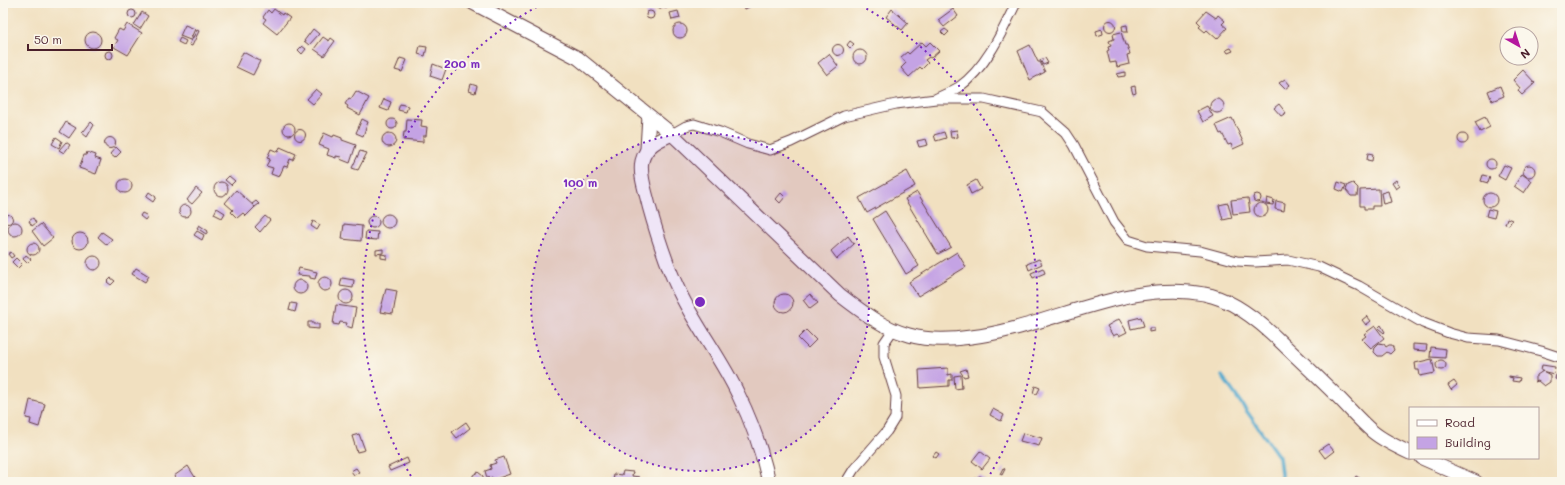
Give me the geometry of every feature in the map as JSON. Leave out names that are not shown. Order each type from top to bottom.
[{"type":"street","points":[[473,3],[578,58],[672,134],[840,295],[869,317],[893,330],[911,336],[953,340],[991,335],[1119,298],[1154,291],[1179,290],[1206,294],[1230,303],[1250,315],[1271,332],[1374,432],[1397,447],[1409,453]]},
{"type":"street","points":[[936,99],[959,87],[982,63],[991,51],[1016,3]]},
{"type":"street","points":[[647,149],[656,142],[686,126],[694,124],[720,132],[748,144],[770,150],[791,142],[844,116],[896,104],[936,99],[984,99],[1042,112],[1066,133],[1074,145],[1114,222],[1128,240],[1147,246],[1200,251],[1237,261],[1255,262],[1288,260],[1319,267],[1360,286],[1423,323],[1448,333],[1468,338],[1499,340],[1562,358]]},
{"type":"street","points":[[649,116],[647,149],[642,162],[642,175],[661,248],[679,291],[741,399],[755,431],[769,482]]},
{"type":"street","points":[[846,482],[854,469],[887,431],[895,418],[896,396],[884,358],[884,343],[893,330]]},
{"type":"street","points":[[1424,459],[1476,482]]},
{"type":"building","points":[[116,3],[127,3],[121,6]]},
{"type":"building","points":[[624,3],[630,3],[631,5],[626,8]]},
{"type":"building","points":[[658,3],[666,3],[667,8],[659,9]]},
{"type":"building","points":[[742,3],[757,3],[745,9]]},
{"type":"building","points":[[274,9],[282,15],[283,13],[290,18],[277,34],[263,23],[266,19],[263,17],[268,10],[271,13]]},
{"type":"building","points":[[892,9],[908,23],[902,30],[886,17]]},
{"type":"building","points":[[953,9],[958,16],[944,27],[938,20]]},
{"type":"building","points":[[130,10],[134,10],[136,14],[134,18],[130,18],[128,16],[128,12]]},
{"type":"building","points":[[650,11],[653,12],[653,18],[650,19],[647,18],[646,15],[647,12]]},
{"type":"building","points":[[678,11],[680,18],[672,20],[670,13]]},
{"type":"building","points":[[1206,11],[1216,18],[1218,15],[1225,21],[1222,24],[1227,28],[1217,39],[1207,30],[1205,32],[1199,27],[1201,25],[1197,21]]},
{"type":"building","points":[[142,12],[148,16],[140,29],[134,25]]},
{"type":"building","points":[[1110,20],[1114,22],[1116,26],[1114,30],[1110,32],[1106,30],[1104,26],[1106,22]]},
{"type":"building","points":[[127,24],[142,33],[128,55],[114,47],[118,40],[114,38],[119,29],[123,31]]},
{"type":"building","points":[[680,24],[685,26],[687,31],[685,36],[680,38],[675,36],[673,31],[675,26]]},
{"type":"building","points":[[185,25],[195,29],[190,40],[180,36]]},
{"type":"building","points":[[1127,25],[1128,32],[1123,32],[1122,26]]},
{"type":"building","points":[[313,29],[319,34],[309,45],[304,41]]},
{"type":"building","points":[[945,29],[949,32],[945,36],[941,32]]},
{"type":"building","points":[[1102,29],[1103,34],[1097,36],[1096,31]]},
{"type":"building","points":[[197,30],[199,31],[192,46],[189,45]]},
{"type":"building","points":[[90,32],[96,32],[101,37],[99,46],[96,48],[90,48],[85,43],[85,37]]},
{"type":"building","points":[[1121,32],[1125,45],[1127,45],[1130,54],[1127,55],[1129,64],[1117,67],[1116,62],[1110,63],[1107,51],[1109,50],[1108,47],[1111,46],[1109,41],[1114,39],[1113,34]]},
{"type":"building","points":[[323,37],[329,41],[331,38],[335,41],[324,56],[314,49]]},
{"type":"building","points":[[180,38],[186,41],[184,45],[178,42]]},
{"type":"building","points":[[850,41],[854,44],[850,48],[847,45]]},
{"type":"building","points":[[922,42],[926,46],[930,42],[939,51],[931,58],[929,57],[925,60],[928,63],[922,69],[920,67],[909,77],[901,68],[906,63],[901,57],[907,52],[909,54]]},
{"type":"building","points":[[836,45],[840,45],[842,46],[842,54],[836,55],[833,52],[833,48]]},
{"type":"building","points":[[1030,45],[1038,62],[1040,62],[1045,72],[1030,80],[1018,51]]},
{"type":"building","points":[[302,46],[306,49],[302,54],[298,50]]},
{"type":"building","points":[[420,46],[427,47],[425,56],[418,54]]},
{"type":"building","points":[[1231,48],[1233,51],[1228,53],[1226,50]]},
{"type":"building","points":[[857,50],[863,50],[867,54],[867,60],[863,64],[857,64],[853,60],[853,54]]},
{"type":"building","points":[[109,51],[112,52],[112,58],[109,59],[106,58],[105,55],[106,52]]},
{"type":"building","points":[[243,52],[260,61],[253,75],[236,67]]},
{"type":"building","points":[[829,54],[838,66],[827,75],[818,63]]},
{"type":"building","points":[[400,58],[407,60],[402,72],[395,70]]},
{"type":"building","points":[[1045,58],[1048,63],[1043,65],[1040,60]]},
{"type":"building","points":[[433,64],[446,69],[442,80],[430,76]]},
{"type":"building","points":[[1523,70],[1535,83],[1522,95],[1518,91],[1520,88],[1513,80]]},
{"type":"building","points":[[1125,72],[1125,76],[1118,77],[1117,74]]},
{"type":"building","points":[[1285,79],[1290,85],[1285,89],[1279,83]]},
{"type":"building","points":[[471,84],[477,86],[475,93],[469,91]]},
{"type":"building","points":[[1135,86],[1136,93],[1133,94],[1131,87]]},
{"type":"building","points":[[1500,86],[1504,96],[1492,101],[1488,91]]},
{"type":"building","points":[[316,89],[322,94],[313,104],[307,99]]},
{"type":"building","points":[[356,91],[369,98],[360,115],[347,108],[348,106],[345,104],[349,98],[351,99]]},
{"type":"building","points":[[384,99],[391,102],[388,111],[380,108]]},
{"type":"building","points":[[1217,99],[1222,101],[1224,106],[1222,111],[1217,113],[1212,111],[1210,106],[1212,101]]},
{"type":"building","points":[[400,104],[408,106],[406,112],[398,110]]},
{"type":"building","points":[[1279,104],[1286,113],[1281,116],[1274,108]]},
{"type":"building","points":[[1207,106],[1213,116],[1203,122],[1197,111]]},
{"type":"building","points":[[1485,117],[1490,127],[1480,132],[1475,122]]},
{"type":"building","points":[[1232,118],[1244,144],[1233,149],[1231,144],[1228,145],[1222,133],[1220,134],[1216,125]]},
{"type":"building","points":[[362,119],[368,122],[363,136],[356,133]]},
{"type":"building","points":[[390,119],[394,119],[396,120],[396,128],[390,129],[387,126],[387,122]]},
{"type":"building","points":[[407,119],[422,120],[421,126],[427,127],[426,136],[423,136],[423,142],[403,140],[404,132],[406,132]]},
{"type":"building","points":[[66,122],[76,128],[69,138],[60,132]]},
{"type":"building","points":[[91,122],[94,125],[87,137],[81,132],[83,130],[84,131]]},
{"type":"building","points":[[291,123],[294,124],[294,134],[287,135],[284,134],[283,127],[284,124]]},
{"type":"building","points":[[300,129],[304,131],[306,135],[304,139],[300,141],[296,139],[294,135],[296,131]]},
{"type":"building","points":[[957,130],[958,137],[951,138],[950,131]]},
{"type":"building","points":[[944,132],[946,138],[936,141],[934,135]]},
{"type":"building","points":[[324,133],[333,137],[334,135],[342,138],[342,140],[356,145],[350,163],[340,159],[341,157],[336,156],[336,158],[327,155],[329,149],[319,145]]},
{"type":"building","points":[[389,133],[394,135],[396,140],[394,145],[389,147],[384,145],[382,140],[384,135]]},
{"type":"building","points":[[1461,134],[1465,134],[1467,135],[1467,143],[1461,144],[1458,141],[1458,137]]},
{"type":"building","points":[[56,137],[62,141],[59,148],[52,144]]},
{"type":"building","points":[[110,137],[114,139],[116,143],[114,147],[110,149],[106,147],[104,143],[106,139]]},
{"type":"building","points":[[926,139],[928,145],[919,147],[917,141]]},
{"type":"building","points":[[66,142],[70,145],[64,153],[59,150]]},
{"type":"building","points":[[116,147],[121,152],[115,158],[110,154]]},
{"type":"building","points":[[280,147],[296,154],[293,160],[290,159],[287,167],[284,166],[279,177],[271,174],[273,168],[266,166],[270,159],[267,158],[271,149],[278,152]]},
{"type":"building","points":[[360,151],[367,153],[358,170],[352,168]]},
{"type":"building","points":[[87,152],[96,155],[95,158],[101,160],[96,174],[79,168],[84,155],[86,155]]},
{"type":"building","points":[[1368,153],[1373,154],[1372,161],[1367,160]]},
{"type":"building","points":[[1491,159],[1496,164],[1491,169],[1486,164]]},
{"type":"building","points":[[1504,165],[1511,168],[1505,180],[1498,176]]},
{"type":"building","points":[[1527,165],[1531,165],[1535,171],[1531,177],[1527,177],[1523,173],[1523,169]]},
{"type":"building","points":[[907,171],[915,186],[867,213],[859,198]]},
{"type":"building","points":[[1522,174],[1532,181],[1524,193],[1514,186]]},
{"type":"building","points":[[1483,175],[1490,177],[1488,183],[1481,181]]},
{"type":"building","points":[[229,176],[235,181],[231,185],[225,180]]},
{"type":"building","points":[[125,179],[130,181],[132,186],[130,191],[125,193],[120,191],[118,186],[120,181]]},
{"type":"building","points":[[976,180],[981,189],[971,194],[967,185]]},
{"type":"building","points":[[1396,180],[1400,186],[1396,189],[1392,183]]},
{"type":"building","points":[[218,182],[224,182],[228,186],[228,192],[224,196],[218,196],[214,192],[214,186]]},
{"type":"building","points":[[1338,182],[1346,185],[1343,192],[1336,189]]},
{"type":"building","points":[[1353,183],[1358,188],[1357,196],[1351,196],[1346,190],[1348,185]]},
{"type":"building","points":[[196,188],[202,193],[192,204],[187,200]]},
{"type":"building","points":[[1379,189],[1380,206],[1372,206],[1372,209],[1364,209],[1364,206],[1360,206],[1360,190]]},
{"type":"building","points":[[236,190],[255,207],[246,216],[243,213],[237,218],[231,212],[233,210],[225,203]]},
{"type":"building","points":[[1388,191],[1391,202],[1383,204],[1381,193]]},
{"type":"building","points":[[149,192],[156,197],[153,202],[146,197]]},
{"type":"building","points":[[917,192],[951,247],[938,254],[905,199]]},
{"type":"building","points":[[781,193],[785,197],[780,203],[776,199]]},
{"type":"building","points":[[1487,193],[1493,193],[1497,197],[1497,203],[1493,207],[1487,207],[1483,203],[1483,197]]},
{"type":"building","points":[[1255,194],[1259,194],[1261,198],[1259,202],[1255,202],[1253,200],[1253,196]]},
{"type":"building","points":[[1248,198],[1250,212],[1233,214],[1231,200]]},
{"type":"building","points":[[1267,198],[1274,200],[1273,205],[1266,204]]},
{"type":"building","points":[[256,201],[259,204],[255,207],[252,204]]},
{"type":"building","points":[[1276,201],[1285,203],[1284,211],[1275,209]]},
{"type":"building","points":[[1228,203],[1232,218],[1223,220],[1219,205]]},
{"type":"building","points":[[1258,203],[1264,203],[1268,207],[1268,213],[1264,217],[1258,217],[1254,213],[1254,207]]},
{"type":"building","points":[[183,205],[187,205],[191,211],[187,217],[183,217],[179,213],[179,209]]},
{"type":"building","points":[[217,208],[225,213],[222,218],[214,214]]},
{"type":"building","points":[[1488,209],[1496,211],[1494,218],[1486,216]]},
{"type":"building","points":[[885,211],[919,266],[906,274],[873,219]]},
{"type":"building","points":[[142,213],[148,216],[145,220],[140,216]]},
{"type":"building","points":[[8,214],[13,219],[8,224],[3,219]]},
{"type":"building","points":[[385,214],[391,214],[395,218],[395,224],[391,228],[385,228],[381,224],[381,218]]},
{"type":"building","points":[[265,216],[270,220],[260,232],[255,227]]},
{"type":"building","points":[[371,216],[375,216],[379,222],[375,228],[371,228],[367,224],[367,220]]},
{"type":"building","points":[[33,218],[36,223],[32,226],[29,221]]},
{"type":"building","points":[[1507,218],[1512,220],[1509,225],[1505,224]]},
{"type":"building","points":[[313,221],[320,225],[317,230],[311,226]]},
{"type":"building","points":[[12,222],[18,222],[22,226],[22,232],[18,236],[12,236],[8,232],[8,226]]},
{"type":"building","points":[[41,224],[53,238],[43,246],[32,231]]},
{"type":"building","points":[[344,224],[362,226],[361,241],[342,239]]},
{"type":"building","points":[[199,225],[208,231],[206,234],[197,228]]},
{"type":"building","points":[[197,231],[204,235],[202,240],[194,235]]},
{"type":"building","points":[[366,231],[378,232],[377,240],[365,239]]},
{"type":"building","points":[[102,232],[112,239],[107,245],[98,237]]},
{"type":"building","points":[[77,233],[83,233],[88,238],[86,247],[83,249],[77,249],[72,244],[72,238]]},
{"type":"building","points":[[848,236],[854,244],[837,259],[831,251]]},
{"type":"building","points":[[4,243],[7,247],[3,251],[3,244]]},
{"type":"building","points":[[33,243],[37,245],[39,249],[37,253],[33,255],[29,253],[27,249],[29,245]]},
{"type":"building","points":[[383,249],[383,253],[376,254],[376,250]]},
{"type":"building","points":[[11,252],[14,256],[11,258],[8,254]]},
{"type":"building","points":[[957,252],[966,267],[918,296],[909,282]]},
{"type":"building","points":[[381,254],[387,255],[387,259],[381,258]]},
{"type":"building","points":[[26,255],[31,259],[27,263],[23,259]]},
{"type":"building","points":[[91,256],[97,256],[101,260],[101,266],[97,270],[91,270],[87,266],[87,260]]},
{"type":"building","points":[[16,258],[22,264],[18,268],[12,262]]},
{"type":"building","points":[[1039,259],[1042,264],[1029,270],[1027,264]]},
{"type":"building","points":[[136,268],[149,276],[145,282],[132,274]]},
{"type":"building","points":[[299,268],[317,272],[315,279],[310,278],[310,276],[297,275]]},
{"type":"building","points":[[1043,268],[1045,273],[1033,278],[1031,273]]},
{"type":"building","points":[[322,277],[328,277],[332,281],[332,287],[328,291],[322,291],[318,287],[318,281]]},
{"type":"building","points":[[111,278],[115,281],[111,285],[107,282]]},
{"type":"building","points":[[342,278],[354,280],[353,288],[340,286]]},
{"type":"building","points":[[297,280],[303,280],[307,284],[307,290],[303,294],[297,294],[293,290],[293,284]]},
{"type":"building","points":[[386,289],[397,291],[393,314],[380,312]]},
{"type":"building","points":[[346,290],[351,292],[353,297],[351,302],[346,304],[341,302],[339,297],[341,292]]},
{"type":"building","points":[[784,294],[790,297],[793,303],[790,309],[784,312],[778,309],[775,303],[778,297]]},
{"type":"building","points":[[810,294],[818,303],[810,309],[803,300]]},
{"type":"building","points":[[291,303],[297,304],[295,312],[289,310]]},
{"type":"building","points":[[336,305],[356,308],[352,328],[346,326],[347,323],[340,322],[339,325],[333,324]]},
{"type":"building","points":[[1367,316],[1371,321],[1366,325],[1362,320]]},
{"type":"building","points":[[1141,317],[1144,326],[1131,329],[1129,320]]},
{"type":"building","points":[[1119,319],[1127,332],[1119,336],[1117,334],[1113,336],[1107,326]]},
{"type":"building","points":[[308,322],[319,324],[319,329],[308,328]]},
{"type":"building","points":[[1381,325],[1385,332],[1384,333],[1378,328]]},
{"type":"building","points":[[1375,326],[1384,338],[1371,348],[1362,339],[1366,336],[1364,334]]},
{"type":"building","points":[[1149,328],[1154,328],[1154,331],[1149,332]]},
{"type":"building","points":[[806,330],[816,340],[808,348],[798,338]]},
{"type":"building","points":[[1379,343],[1384,344],[1386,347],[1392,345],[1394,350],[1390,354],[1387,352],[1382,356],[1378,356],[1374,352],[1375,347]]},
{"type":"building","points":[[1413,344],[1427,345],[1426,351],[1413,350]]},
{"type":"building","points":[[1431,347],[1446,349],[1445,358],[1430,357]]},
{"type":"building","points":[[1432,359],[1435,373],[1420,376],[1419,370],[1416,370],[1415,363]]},
{"type":"building","points":[[1439,360],[1443,360],[1445,361],[1445,369],[1439,370],[1436,367],[1436,363]]},
{"type":"building","points":[[1542,365],[1555,367],[1554,374],[1541,371]]},
{"type":"building","points":[[948,368],[948,375],[952,374],[952,380],[949,380],[949,386],[920,388],[919,370]]},
{"type":"building","points":[[966,369],[968,376],[964,377],[960,371]]},
{"type":"building","points":[[1543,371],[1550,375],[1550,382],[1544,386],[1538,381],[1535,382],[1535,377]]},
{"type":"building","points":[[961,375],[962,388],[955,389],[954,376]]},
{"type":"building","points":[[1556,375],[1560,375],[1559,380],[1555,379]]},
{"type":"building","points":[[1509,376],[1520,378],[1519,382],[1512,381],[1513,378]]},
{"type":"building","points":[[1454,381],[1457,385],[1451,390],[1448,385]]},
{"type":"building","points":[[1035,386],[1040,388],[1037,394],[1033,393]]},
{"type":"building","points":[[30,400],[45,404],[39,427],[30,424],[31,419],[26,418]]},
{"type":"building","points":[[993,409],[1004,415],[1001,421],[990,415]]},
{"type":"building","points":[[466,422],[470,428],[457,438],[452,432]]},
{"type":"building","points":[[1023,433],[1042,438],[1039,446],[1020,441]]},
{"type":"building","points":[[359,434],[365,450],[357,452],[352,436]]},
{"type":"building","points":[[1328,444],[1334,451],[1325,458],[1319,450]]},
{"type":"building","points":[[980,451],[990,459],[982,469],[972,461]]},
{"type":"building","points":[[936,452],[939,454],[936,458],[933,456]]},
{"type":"building","points":[[504,457],[510,474],[493,480],[492,477],[487,478],[485,471],[491,469],[490,465],[496,463],[495,460]]},
{"type":"building","points":[[407,458],[409,463],[390,471],[388,467]]},
{"type":"building","points":[[188,466],[198,482],[178,482],[174,476]]},
{"type":"building","points":[[356,468],[359,472],[354,475],[351,471]]},
{"type":"building","points":[[1003,468],[1005,469],[1002,475],[1000,474]]},
{"type":"building","points":[[623,471],[633,472],[632,476],[639,477],[638,482],[613,482],[614,474],[622,475]]},
{"type":"building","points":[[478,472],[483,476],[483,481],[473,481],[473,475]]},
{"type":"building","points":[[980,476],[986,482],[972,482],[974,479]]},
{"type":"building","points":[[1356,476],[1361,479],[1360,482],[1353,481]]},
{"type":"waterway","points":[[1222,376],[1279,457],[1282,482]]}]
